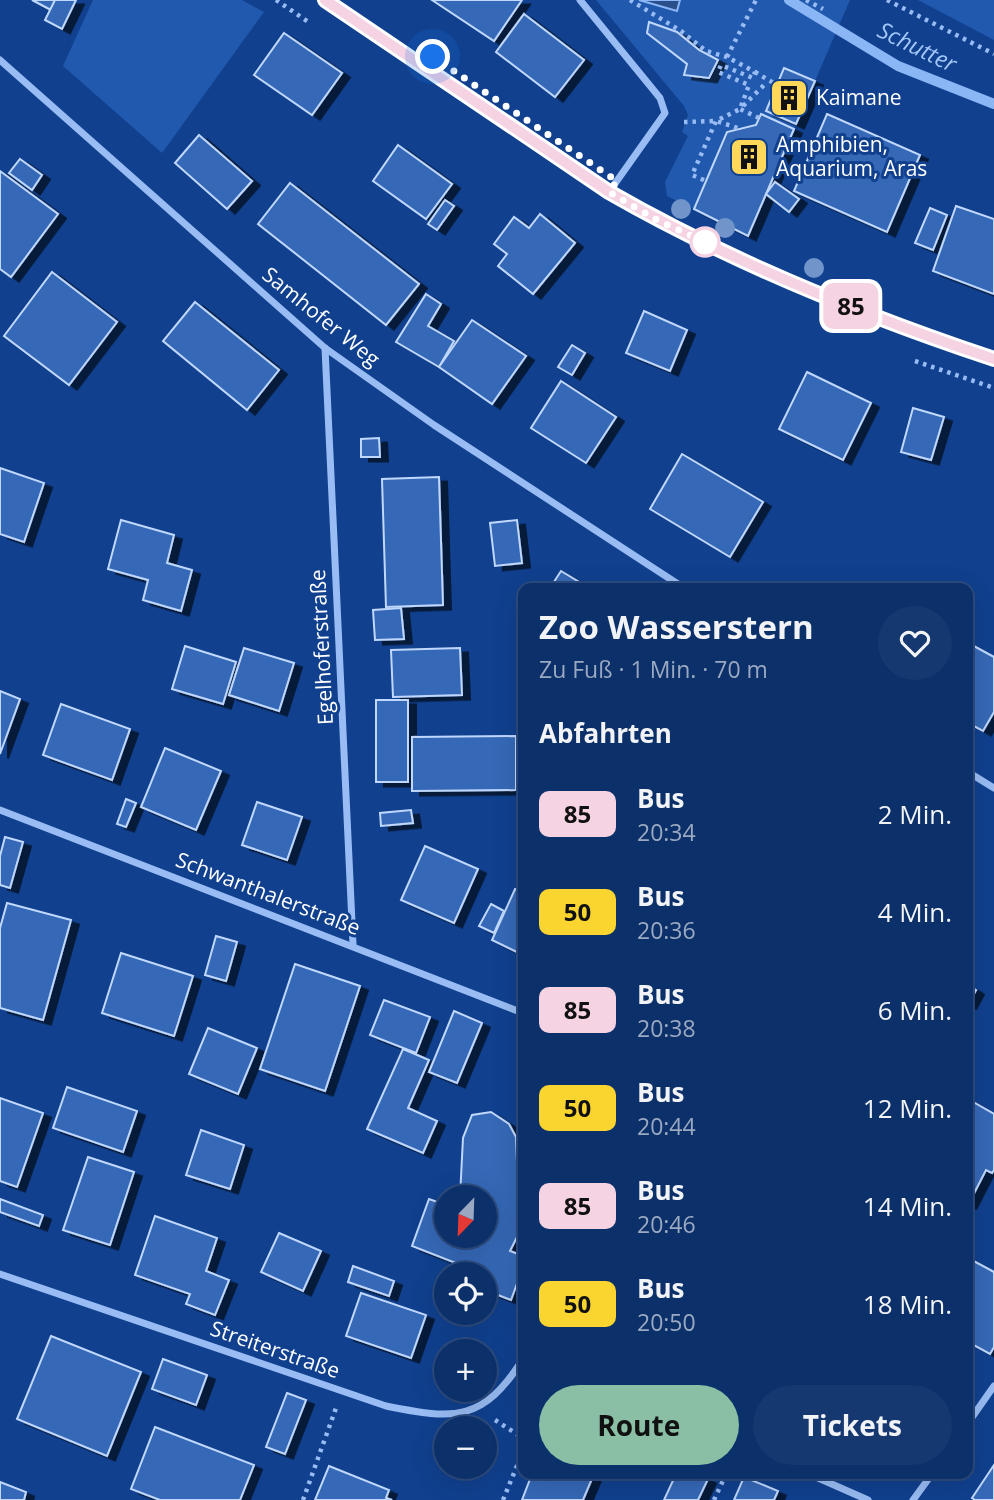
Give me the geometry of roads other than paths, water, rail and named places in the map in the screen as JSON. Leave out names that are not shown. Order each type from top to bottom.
[{"type":"street","points":[[325,0],[609,192],[657,220],[828,296],[931,338],[994,359]]},
{"type":"street","points":[[580,0],[660,98],[665,113],[609,192]]},
{"type":"street","name":"Samhofer Weg","points":[[0,60],[325,348],[434,425],[676,583]]},
{"type":"street","name":"Egelhoferstraße","points":[[325,348],[353,944]]},
{"type":"street","points":[[973,775],[994,789]]},
{"type":"street","name":"Schwanthalerstraße","points":[[0,810],[353,944],[518,1011]]},
{"type":"street","name":"Streiterstraße","points":[[0,1274],[386,1406],[438,1416],[477,1408],[504,1389],[518,1367]]},
{"type":"street","points":[[973,1416],[994,1386]]},
{"type":"street","points":[[820,1479],[867,1500]]},
{"type":"street","points":[[913,1500],[928,1479]]},
{"type":"waterway","name":"Schutter","points":[[789,0],[898,66],[994,104]]},
{"type":"place","name":"Kaimane","points":[[789,98]]},
{"type":"place","name":"Amphibien, Aquarium, Aras","points":[[749,157]]}]
